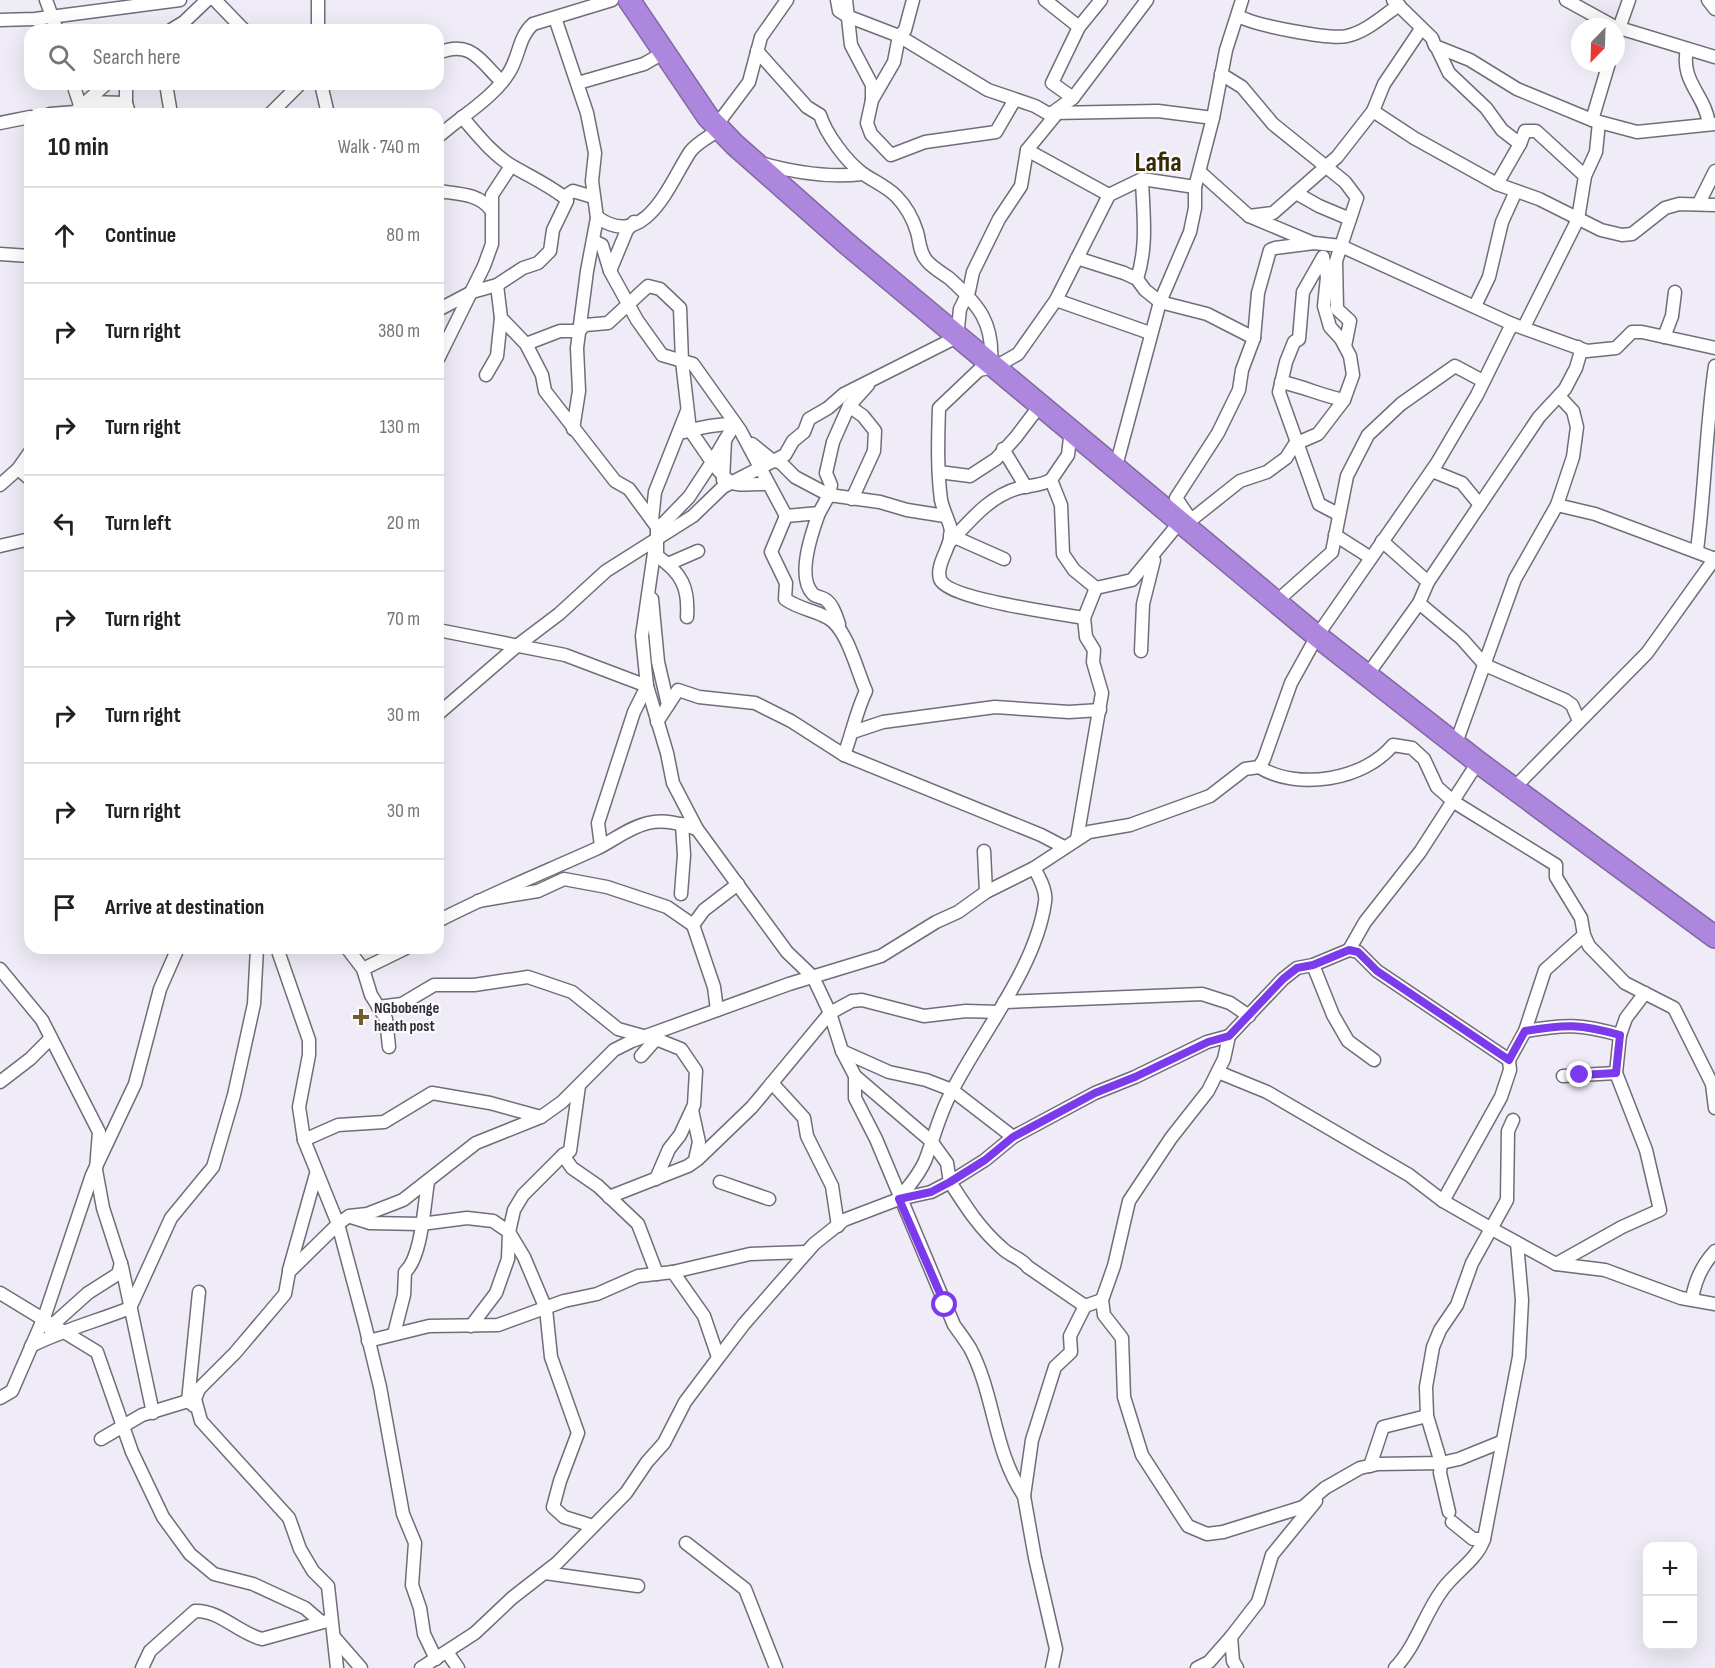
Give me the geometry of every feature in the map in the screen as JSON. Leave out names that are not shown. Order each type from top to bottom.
[{"type":"highway","points":[[629,0],[663,53],[718,128],[752,161],[957,337],[1185,521],[1317,636],[1478,762],[1715,937]]},
{"type":"street","points":[[46,0],[56,24]]},
{"type":"street","points":[[0,20],[54,16],[101,6],[180,0]]},
{"type":"street","points":[[181,24],[207,0]]},
{"type":"street","points":[[215,0],[238,24]]},
{"type":"street","points":[[318,0],[318,24]]},
{"type":"street","points":[[444,132],[502,82],[515,62],[528,28],[538,22],[612,0]]},
{"type":"street","points":[[610,271],[627,230],[634,222],[657,208],[691,150],[718,128],[749,82],[761,37],[787,0]]},
{"type":"street","points":[[837,0],[839,11],[847,16],[898,36],[988,90],[1014,101],[1035,106],[1053,115],[1158,111],[1213,118]]},
{"type":"street","points":[[846,0],[851,45],[872,85],[872,100],[867,123],[871,134],[891,155],[925,142],[996,132],[1014,101]]},
{"type":"street","points":[[872,100],[894,62],[898,36],[905,30],[913,0]]},
{"type":"street","points":[[1045,0],[1079,27]]},
{"type":"street","points":[[1073,98],[1053,82],[1079,27],[1101,0]]},
{"type":"street","points":[[655,530],[693,516],[726,482],[784,455],[793,441],[804,432],[809,419],[828,408],[844,394],[957,337],[960,309],[973,272],[990,236],[1021,186],[1028,150],[1053,115],[1073,98],[1147,0]]},
{"type":"street","points":[[1116,466],[1150,333],[1160,302],[1190,232],[1195,208],[1195,187],[1213,118],[1221,74],[1242,0]]},
{"type":"street","points":[[1566,0],[1596,18]]},
{"type":"street","points":[[1621,18],[1629,0]]},
{"type":"street","points":[[1708,0],[1715,9]]},
{"type":"street","points":[[1239,16],[1332,38],[1360,32],[1396,3],[1436,46],[1449,73],[1486,108],[1502,130],[1520,144]]},
{"type":"street","points":[[555,18],[578,84],[595,153],[593,197],[597,217],[579,331],[579,392],[573,429]]},
{"type":"street","points":[[1249,216],[1273,213],[1327,168],[1373,111],[1384,84],[1421,29]]},
{"type":"street","points":[[1625,32],[1715,57]]},
{"type":"street","points":[[1436,46],[1470,60],[1517,89],[1595,121],[1637,132],[1712,124],[1707,109],[1685,72],[1687,49]]},
{"type":"street","points":[[444,51],[455,47],[466,48],[502,82]]},
{"type":"street","points":[[757,51],[807,107],[820,115],[823,126],[837,142],[839,152],[862,174],[896,196],[909,213],[917,231],[920,250],[927,262],[966,295],[987,320],[993,342],[993,365]]},
{"type":"street","points":[[578,84],[644,64],[663,53]]},
{"type":"street","points":[[1259,767],[1264,759],[1291,683],[1317,636],[1432,471],[1578,219],[1584,176],[1596,152],[1595,121],[1607,72]]},
{"type":"street","points":[[1221,74],[1242,87],[1273,124],[1344,182],[1357,198],[1336,261],[1337,309],[1350,321],[1345,346]]},
{"type":"street","points":[[76,90],[83,108],[100,90]]},
{"type":"street","points":[[127,90],[129,108]]},
{"type":"street","points":[[167,90],[170,108]]},
{"type":"street","points":[[276,108],[294,90]]},
{"type":"street","points":[[322,90],[327,108]]},
{"type":"street","points":[[1373,111],[1414,138],[1497,184],[1539,199],[1601,230],[1622,235],[1632,234],[1665,208],[1699,203],[1715,205]]},
{"type":"street","points":[[444,307],[472,292],[497,285],[523,268],[538,263],[550,251],[553,230],[567,201],[542,180],[511,166],[487,145],[462,117]]},
{"type":"street","points":[[0,123],[24,118]]},
{"type":"street","points":[[1497,184],[1525,131],[1536,131],[1584,176]]},
{"type":"street","points":[[1028,150],[1109,195]]},
{"type":"street","points":[[752,161],[810,173],[844,176],[862,174]]},
{"type":"street","points":[[444,347],[472,292],[492,244],[492,195],[511,166]]},
{"type":"street","points":[[1699,203],[1715,171]]},
{"type":"street","points":[[1200,172],[1249,216],[1314,243]]},
{"type":"street","points":[[1084,618],[994,602],[948,588],[941,582],[939,572],[951,539],[950,527],[945,516],[939,472],[939,408],[979,370],[1018,354],[1056,300],[1109,195],[1142,179],[1195,187]]},
{"type":"street","points":[[1137,279],[1145,232],[1142,179]]},
{"type":"street","points":[[564,197],[573,190],[593,197]]},
{"type":"street","points":[[1475,306],[1489,277],[1502,222],[1516,191]]},
{"type":"street","points":[[444,192],[477,198],[485,202],[491,210]]},
{"type":"street","points":[[1296,193],[1350,219]]},
{"type":"street","points":[[597,217],[616,225],[634,222]]},
{"type":"street","points":[[594,241],[602,245],[610,271],[662,355],[693,364],[738,428],[767,464],[768,484],[777,496],[786,516],[771,552],[786,583],[786,599],[800,609],[827,617],[840,627]]},
{"type":"street","points":[[1185,521],[1176,498],[1231,410],[1254,338],[1258,292],[1270,250],[1314,243],[1341,246],[1518,325],[1578,347],[1596,351],[1616,348],[1632,333],[1715,348]]},
{"type":"street","points":[[1338,514],[1319,504],[1295,444],[1279,392],[1294,342],[1299,339],[1303,292],[1323,257],[1341,246]]},
{"type":"street","points":[[0,254],[24,256]]},
{"type":"street","points":[[1096,588],[1132,580],[1185,521],[1240,481],[1267,472],[1286,458],[1295,444],[1318,434],[1344,400],[1353,375],[1350,356],[1330,327],[1324,306],[1327,277],[1323,257]]},
{"type":"street","points":[[1077,258],[1137,279],[1145,290],[1160,302],[1207,314],[1254,338]]},
{"type":"street","points":[[486,375],[497,356],[501,318],[497,285]]},
{"type":"street","points":[[526,344],[560,331],[579,331],[585,325],[608,323],[648,286],[653,286],[680,308],[682,361],[690,430],[726,482],[742,486],[768,484]]},
{"type":"street","points":[[1664,337],[1672,316],[1675,292]]},
{"type":"street","points":[[1056,300],[1150,333]]},
{"type":"street","points":[[501,318],[526,344],[542,375],[545,391],[615,481],[629,489],[655,530],[657,556],[668,564],[679,577],[687,592],[687,617]]},
{"type":"street","points":[[1368,674],[1419,603],[1428,582],[1539,417],[1559,396],[1576,368],[1581,351],[1578,347]]},
{"type":"street","points":[[1277,601],[1332,552],[1347,476],[1368,435],[1386,418],[1455,366],[1483,381]]},
{"type":"street","points":[[1697,550],[1712,431],[1715,366]]},
{"type":"street","points":[[844,755],[853,732],[856,713],[866,691],[833,608],[826,600],[813,594],[806,580],[809,541],[831,485],[826,473],[833,442],[849,406],[873,379]]},
{"type":"street","points":[[1281,382],[1306,387],[1324,396],[1344,400]]},
{"type":"street","points":[[1456,743],[1515,579],[1557,505],[1573,457],[1577,427],[1572,411],[1559,396]]},
{"type":"street","points":[[939,472],[970,476],[996,459],[1041,404]]},
{"type":"street","points":[[849,406],[863,416],[875,431],[874,451],[852,499]]},
{"type":"street","points":[[668,705],[658,662],[652,597],[655,492],[687,411]]},
{"type":"street","points":[[677,433],[704,429],[715,424],[738,428]]},
{"type":"street","points":[[444,709],[518,645],[559,614],[655,530],[689,497],[725,440],[738,428]]},
{"type":"street","points":[[951,539],[993,501],[1018,488],[1040,486],[1051,480],[1068,455],[1071,429]]},
{"type":"street","points":[[725,440],[726,482]]},
{"type":"street","points":[[1003,449],[1026,487]]},
{"type":"street","points":[[0,485],[24,460]]},
{"type":"street","points":[[767,464],[780,462],[795,477],[828,495],[945,516]]},
{"type":"street","points":[[18,469],[24,474]]},
{"type":"street","points":[[1432,471],[1462,483],[1480,505]]},
{"type":"street","points":[[1051,480],[1061,505],[1063,554],[1074,570],[1096,588]]},
{"type":"street","points":[[1514,788],[1647,653],[1715,558],[1594,514],[1557,505]]},
{"type":"street","points":[[786,516],[819,513]]},
{"type":"street","points":[[1335,535],[1371,558]]},
{"type":"street","points":[[951,539],[1004,559]]},
{"type":"street","points":[[0,546],[24,540]]},
{"type":"street","points":[[1382,541],[1428,582]]},
{"type":"street","points":[[1141,651],[1143,604],[1152,566],[1163,543]]},
{"type":"street","points":[[668,564],[698,551]]},
{"type":"street","points":[[653,564],[642,636],[647,686],[673,783],[697,829],[787,952],[813,977],[830,1012],[842,1052],[855,1076],[931,1141],[947,1164],[950,1182],[976,1223],[1004,1250],[1021,1258],[1028,1267],[1085,1306]]},
{"type":"street","points":[[1077,839],[1092,738],[1102,693],[1093,662],[1094,650],[1086,637],[1084,618],[1096,588]]},
{"type":"street","points":[[1419,603],[1462,639],[1485,665],[1565,700],[1572,705],[1579,721]]},
{"type":"street","points":[[444,631],[565,654],[647,686]]},
{"type":"street","points":[[601,846],[598,823],[634,712],[647,686]]},
{"type":"street","points":[[657,722],[678,690],[699,697],[756,703],[791,721],[844,755],[1041,835],[1064,847]]},
{"type":"street","points":[[853,732],[883,722],[995,707],[1069,712],[1100,710]]},
{"type":"street","points":[[289,1272],[349,1216],[367,1214],[402,1200],[476,1143],[541,1117],[579,1086],[614,1050],[643,1036],[881,956],[936,922],[958,912],[986,892],[1034,868],[1089,832],[1130,825],[1210,796],[1245,769],[1259,767],[1272,775],[1299,779],[1331,777],[1363,768],[1385,754],[1393,745],[1412,748],[1424,759],[1437,787],[1454,802],[1556,865],[1556,877],[1581,918],[1589,946],[1625,983],[1674,1008],[1712,1084],[1715,1108]]},
{"type":"street","points":[[1349,950],[1365,922],[1420,852],[1478,762]]},
{"type":"street","points":[[444,918],[648,823],[674,822],[697,829]]},
{"type":"street","points":[[681,894],[684,855],[682,824]]},
{"type":"street","points":[[984,851],[986,892]]},
{"type":"street","points":[[899,1199],[924,1162],[938,1118],[952,1090],[1001,1007],[1033,944],[1046,900],[1034,868]]},
{"type":"street","points":[[549,870],[572,880]]},
{"type":"street","points":[[478,901],[525,894],[564,879],[667,907],[693,925],[714,987],[717,1010]]},
{"type":"street","points":[[693,925],[704,909],[738,884]]},
{"type":"street","points":[[1443,1201],[1501,1097],[1510,1070],[1509,1060],[1525,1031],[1545,970],[1584,935]]},
{"type":"street","points":[[1501,1442],[1459,1460],[1370,1466],[1341,1478],[1303,1507],[1223,1532],[1207,1534],[1188,1526],[1142,1455],[1124,1397],[1122,1338],[1104,1315],[1102,1300],[1114,1266],[1129,1201],[1171,1138],[1208,1091],[1218,1072],[1229,1036],[1283,979],[1297,968],[1313,965],[1349,950],[1358,952],[1377,971],[1509,1060]]},
{"type":"street","points":[[32,1346],[53,1325],[74,1222],[116,1119],[135,1084],[160,989],[175,954]]},
{"type":"street","points":[[53,1325],[99,1321],[130,1308],[171,1218],[213,1167],[234,1095],[254,1004],[257,954]]},
{"type":"street","points":[[279,954],[309,1040],[309,1055],[299,1107],[304,1140],[338,1224],[380,1387],[403,1514],[415,1543],[412,1585],[420,1608],[424,1634],[442,1656],[458,1668]]},
{"type":"street","points":[[352,954],[363,969],[371,995],[386,1019],[389,1047]]},
{"type":"street","points":[[363,969],[394,954]]},
{"type":"street","points":[[1313,965],[1333,1015],[1348,1041],[1374,1060]]},
{"type":"street","points":[[0,969],[20,990],[51,1038],[99,1132],[96,1170],[103,1208],[121,1263],[153,1413]]},
{"type":"street","points":[[378,1007],[402,1004],[434,985],[474,985],[528,976],[572,992],[618,1029],[643,1036]]},
{"type":"street","points":[[1556,1264],[1622,1227],[1660,1210],[1646,1150],[1616,1073],[1620,1035],[1626,1018],[1645,993]]},
{"type":"street","points":[[609,1197],[695,1161],[743,1117],[830,1012],[852,1001],[861,1000],[912,1015],[1202,994],[1230,1003],[1249,1016]]},
{"type":"street","points":[[1525,1031],[1565,1024],[1587,1025],[1620,1035]]},
{"type":"street","points":[[421,1668],[475,1633],[512,1598],[545,1573],[626,1493],[647,1461],[664,1443],[685,1402],[718,1357],[807,1252],[844,1220],[899,1199],[931,1192],[985,1160],[1013,1137],[1095,1093],[1135,1077],[1208,1042],[1229,1036]]},
{"type":"street","points":[[0,1082],[30,1059],[51,1038]]},
{"type":"street","points":[[641,1056],[656,1040],[681,1049],[696,1071],[692,1110],[699,1142],[695,1161]]},
{"type":"street","points":[[842,1052],[889,1072],[926,1080],[952,1090],[1013,1137]]},
{"type":"street","points":[[1218,1072],[1266,1092],[1409,1174],[1443,1201],[1556,1264],[1605,1270],[1681,1298],[1715,1304]]},
{"type":"street","points":[[1563,1076],[1616,1073]]},
{"type":"street","points":[[855,1076],[855,1098],[876,1139],[899,1199],[954,1325],[970,1347],[983,1382],[995,1431],[1013,1479],[1024,1496]]},
{"type":"street","points":[[772,1083],[804,1118],[807,1136],[832,1186],[838,1226]]},
{"type":"street","points":[[471,1326],[496,1293],[508,1259],[509,1232],[514,1210],[523,1195],[563,1155],[570,1151],[579,1086]]},
{"type":"street","points":[[304,1140],[338,1125],[384,1122],[432,1094],[490,1103],[541,1117]]},
{"type":"street","points":[[656,1179],[669,1149],[680,1135],[692,1110]]},
{"type":"street","points":[[1484,1539],[1473,1539],[1450,1517],[1440,1473],[1441,1463],[1427,1416],[1426,1387],[1433,1347],[1440,1330],[1457,1305],[1486,1234],[1507,1200],[1508,1131],[1512,1120]]},
{"type":"street","points":[[563,1155],[572,1168],[609,1197],[638,1224],[657,1274]]},
{"type":"street","points":[[193,1405],[199,1389],[235,1353],[285,1294],[316,1174]]},
{"type":"street","points":[[394,1334],[404,1295],[405,1272],[411,1266],[428,1182]]},
{"type":"street","points":[[720,1182],[769,1199]]},
{"type":"street","points":[[349,1216],[370,1223],[421,1224],[466,1218],[493,1221],[509,1232],[524,1257],[546,1309],[551,1357],[578,1433],[560,1481],[553,1508],[564,1517],[593,1526]]},
{"type":"street","points":[[1395,1668],[1408,1654],[1444,1587],[1465,1566],[1484,1539],[1498,1476],[1501,1442],[1518,1357],[1522,1300],[1517,1243]]},
{"type":"street","points":[[1692,1299],[1694,1286],[1705,1262],[1715,1251]]},
{"type":"street","points":[[368,1341],[429,1326],[498,1324],[564,1301],[597,1294],[638,1276],[673,1272],[750,1254],[807,1252]]},
{"type":"street","points":[[0,1398],[12,1391],[32,1346],[88,1293],[118,1274],[121,1263]]},
{"type":"street","points":[[673,1272],[704,1316],[718,1357]]},
{"type":"street","points":[[199,1292],[193,1405],[201,1420],[224,1448],[289,1518],[300,1549],[313,1571],[328,1586],[326,1621],[334,1638],[361,1668]]},
{"type":"street","points":[[0,1293],[97,1352],[132,1452],[163,1517],[190,1554],[214,1574],[253,1584],[326,1621]]},
{"type":"street","points":[[1052,1668],[1056,1649],[1035,1558],[1024,1496],[1032,1440],[1055,1367],[1071,1352],[1071,1336],[1085,1306],[1102,1300]]},
{"type":"street","points":[[101,1439],[142,1415],[193,1405]]},
{"type":"street","points":[[1370,1466],[1383,1427],[1427,1416]]},
{"type":"street","points":[[1197,1668],[1209,1662],[1258,1602],[1272,1555],[1317,1503],[1315,1497]]},
{"type":"street","points":[[686,1544],[745,1589],[776,1668]]},
{"type":"street","points":[[545,1573],[638,1586]]},
{"type":"street","points":[[144,1667],[150,1651],[195,1611],[214,1614],[252,1637],[262,1639],[326,1621]]},
{"type":"street","points":[[1231,1637],[1233,1661],[1237,1668]]},
{"type":"street","points":[[334,1638],[337,1668]]},
{"type":"place","name":"NGbobenge heath post","points":[[361,1017]]},
{"type":"district","name":"Lafia","points":[[1158,162]]},
{"type":"route","points":[[945,1305],[899,1199],[931,1192],[950,1182],[985,1160],[1013,1137],[1043,1123],[1095,1093],[1135,1077],[1184,1052],[1229,1036],[1283,979],[1297,968],[1313,965],[1349,950],[1358,952],[1377,971],[1509,1060],[1525,1031],[1565,1024],[1587,1025],[1620,1035],[1616,1073],[1580,1075]]}]
